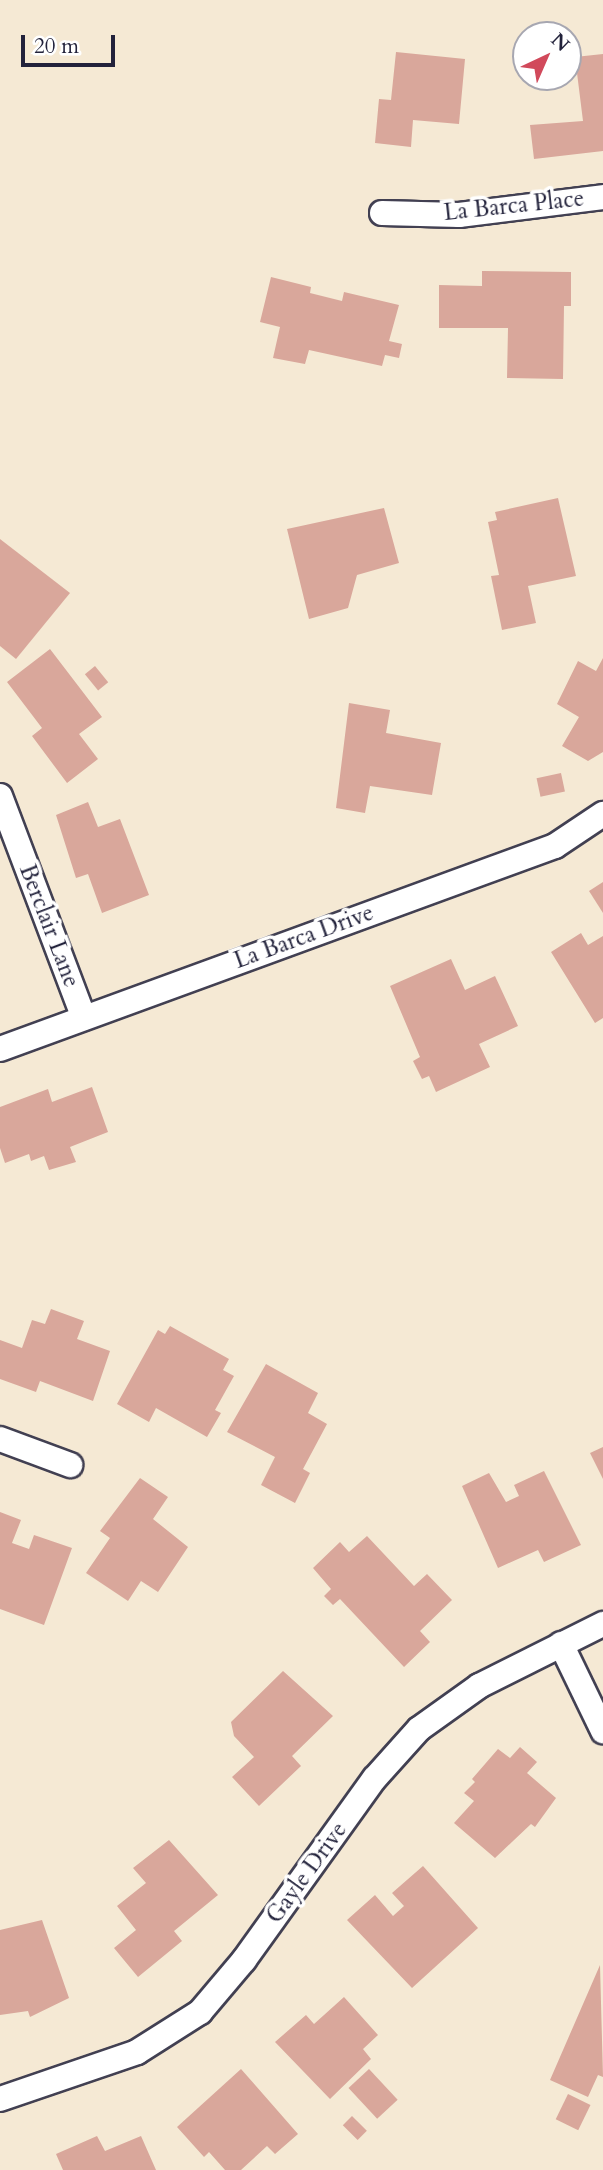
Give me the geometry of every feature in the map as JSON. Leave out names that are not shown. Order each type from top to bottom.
[{"type":"street","name":"La Barca Place","points":[[382,213],[459,215],[603,197]]},
{"type":"street","name":"Berclair Lane","points":[[0,796],[84,1018]]},
{"type":"street","name":"La Barca Drive","points":[[0,1049],[555,846],[603,814]]},
{"type":"street","points":[[0,1439],[70,1465]]},
{"type":"street","name":"Gayle Drive","points":[[0,2099],[137,2052],[200,2012],[244,1960],[375,1778],[419,1729],[479,1686],[603,1624]]},
{"type":"street","points":[[561,1644],[603,1731]]},
{"type":"building","points":[[396,52],[465,59],[459,124],[413,120],[411,147],[375,143],[379,99],[391,100]]},
{"type":"building","points":[[603,54],[603,151],[534,159],[530,125],[583,121],[579,91],[582,91],[582,56]]},
{"type":"building","points":[[482,271],[571,272],[571,306],[564,306],[563,379],[507,378],[508,328],[439,328],[439,285],[482,286]]},
{"type":"building","points":[[271,277],[311,287],[310,293],[342,301],[344,292],[399,305],[389,341],[402,344],[399,358],[385,355],[382,366],[309,350],[305,364],[273,358],[280,327],[260,322]]},
{"type":"building","points":[[558,498],[576,576],[528,586],[536,623],[502,630],[491,576],[499,575],[488,522],[497,520],[495,512]]},
{"type":"building","points":[[384,508],[399,563],[357,575],[348,608],[309,619],[287,529]]},
{"type":"building","points":[[0,539],[70,593],[16,659],[0,646]]},
{"type":"building","points":[[50,649],[102,717],[79,734],[98,759],[67,783],[32,736],[42,728],[7,682]]},
{"type":"building","points":[[603,658],[603,752],[588,761],[562,746],[579,717],[557,704],[578,661],[596,671]]},
{"type":"building","points":[[95,666],[108,682],[98,691],[85,674]]},
{"type":"building","points":[[349,703],[390,710],[386,733],[441,743],[432,795],[370,786],[365,813],[336,808]]},
{"type":"building","points":[[561,773],[565,792],[540,797],[537,778]]},
{"type":"building","points":[[88,802],[98,827],[120,819],[149,895],[102,913],[88,874],[76,878],[56,815]]},
{"type":"building","points":[[603,882],[603,913],[589,891]]},
{"type":"building","points":[[581,933],[588,945],[603,936],[603,1018],[595,1023],[551,952]]},
{"type":"building","points":[[451,959],[465,990],[495,976],[518,1026],[479,1044],[490,1067],[436,1092],[429,1076],[422,1079],[413,1061],[420,1057],[390,986]]},
{"type":"building","points":[[92,1087],[108,1132],[70,1147],[76,1162],[49,1170],[44,1156],[31,1161],[29,1154],[5,1163],[0,1148],[0,1107],[48,1089],[52,1102]]},
{"type":"building","points":[[51,1309],[84,1321],[77,1339],[110,1351],[93,1401],[40,1381],[36,1392],[0,1379],[0,1340],[22,1348],[32,1320],[45,1324]]},
{"type":"building","points":[[170,1326],[229,1359],[223,1370],[234,1376],[215,1410],[221,1413],[207,1437],[156,1408],[149,1422],[117,1404],[158,1330],[165,1334]]},
{"type":"building","points":[[266,1364],[318,1393],[308,1413],[327,1424],[303,1469],[310,1473],[295,1503],[261,1485],[275,1457],[227,1432]]},
{"type":"building","points":[[603,1447],[603,1479],[590,1453]]},
{"type":"building","points":[[544,1471],[581,1545],[544,1562],[538,1550],[498,1568],[462,1486],[489,1473],[506,1502],[519,1496],[514,1485]]},
{"type":"building","points":[[140,1478],[168,1497],[153,1519],[188,1547],[158,1592],[141,1581],[128,1601],[86,1573],[110,1538],[100,1531]]},
{"type":"building","points":[[0,1512],[21,1520],[12,1543],[29,1549],[34,1535],[72,1548],[44,1625],[0,1609]]},
{"type":"building","points":[[367,1536],[414,1586],[427,1574],[452,1600],[420,1631],[430,1642],[404,1667],[340,1599],[333,1605],[324,1596],[331,1589],[313,1568],[340,1542],[349,1552]]},
{"type":"building","points":[[283,1671],[333,1716],[292,1756],[301,1766],[259,1806],[232,1777],[254,1757],[234,1736],[231,1722]]},
{"type":"building","points":[[520,1747],[537,1762],[527,1773],[556,1798],[535,1827],[531,1824],[495,1858],[454,1823],[474,1801],[464,1793],[475,1782],[472,1779],[498,1749],[510,1758]]},
{"type":"building","points":[[169,1840],[218,1895],[174,1931],[182,1941],[138,1977],[114,1948],[136,1930],[117,1906],[146,1883],[133,1868]]},
{"type":"building","points":[[423,1866],[478,1928],[412,1988],[347,1920],[375,1895],[393,1916],[404,1906],[392,1893]]},
{"type":"building","points":[[42,1920],[69,1998],[30,2017],[28,2011],[0,2015],[0,1930]]},
{"type":"building","points":[[600,1965],[603,2077],[598,2075],[588,2097],[550,2080]]},
{"type":"building","points":[[344,1997],[378,2035],[363,2049],[371,2059],[330,2099],[275,2042],[306,2015],[314,2024]]},
{"type":"building","points":[[241,2069],[298,2134],[275,2154],[267,2146],[241,2170],[225,2170],[209,2152],[204,2157],[177,2127]]},
{"type":"building","points":[[369,2069],[398,2100],[377,2119],[349,2088]]},
{"type":"building","points":[[568,2094],[590,2105],[578,2130],[556,2119]]},
{"type":"building","points":[[352,2116],[367,2131],[358,2140],[343,2125]]},
{"type":"building","points":[[97,2136],[105,2151],[141,2136],[156,2170],[63,2170],[56,2154]]}]
